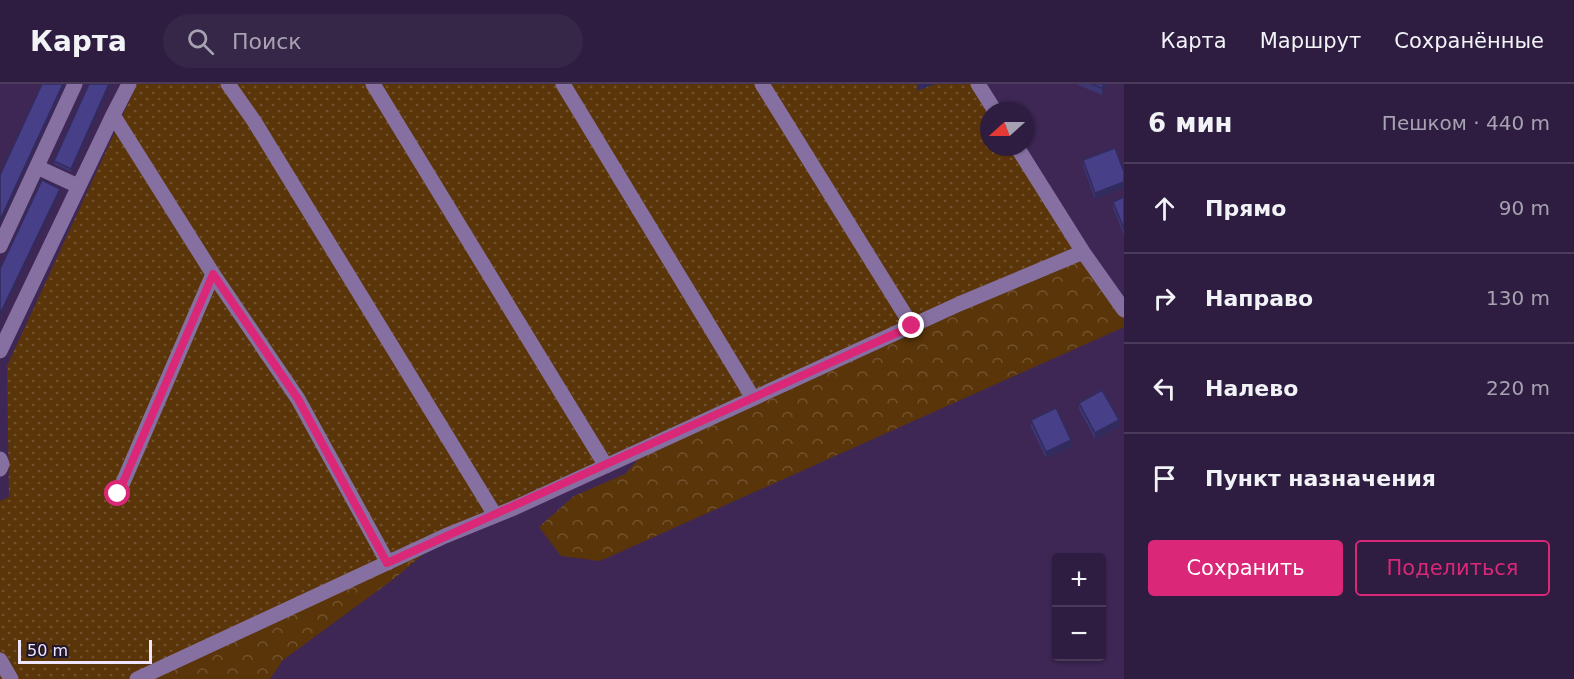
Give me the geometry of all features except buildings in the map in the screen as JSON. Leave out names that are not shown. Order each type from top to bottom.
[{"type":"lane","points":[[0,246],[75,84]]},
{"type":"lane","points":[[0,351],[129,84]]},
{"type":"lane","points":[[228,84],[261,131],[495,516]]},
{"type":"lane","points":[[373,84],[606,466]]},
{"type":"lane","points":[[563,84],[753,398]]},
{"type":"lane","points":[[762,84],[912,326]]},
{"type":"lane","points":[[978,84],[989,102]]},
{"type":"lane","points":[[113,115],[213,274],[298,399],[387,563]]},
{"type":"lane","points":[[1023,156],[1083,252],[1124,310]]},
{"type":"lane","points":[[37,167],[78,186]]},
{"type":"lane","points":[[137,679],[387,563],[912,326],[1083,252]]},
{"type":"lane","points":[[118,494],[213,274]]},
{"type":"lane","points":[[0,459],[0,468]]},
{"type":"lane","points":[[0,660],[11,679]]},
{"type":"green space","points":[[137,84],[987,84],[997,102],[980,102],[980,156],[1028,156],[1083,252],[137,679],[0,679],[0,501],[9,497],[7,366]]},
{"type":"green space","points":[[1083,252],[1124,317],[1124,327],[600,561],[561,556],[539,527],[574,496],[625,474],[651,445]]},
{"type":"green space","points":[[445,536],[395,578],[283,660],[270,679],[137,679]]},
{"type":"route","points":[[118,494],[213,274],[298,399],[387,563],[514,508],[912,326]]}]
